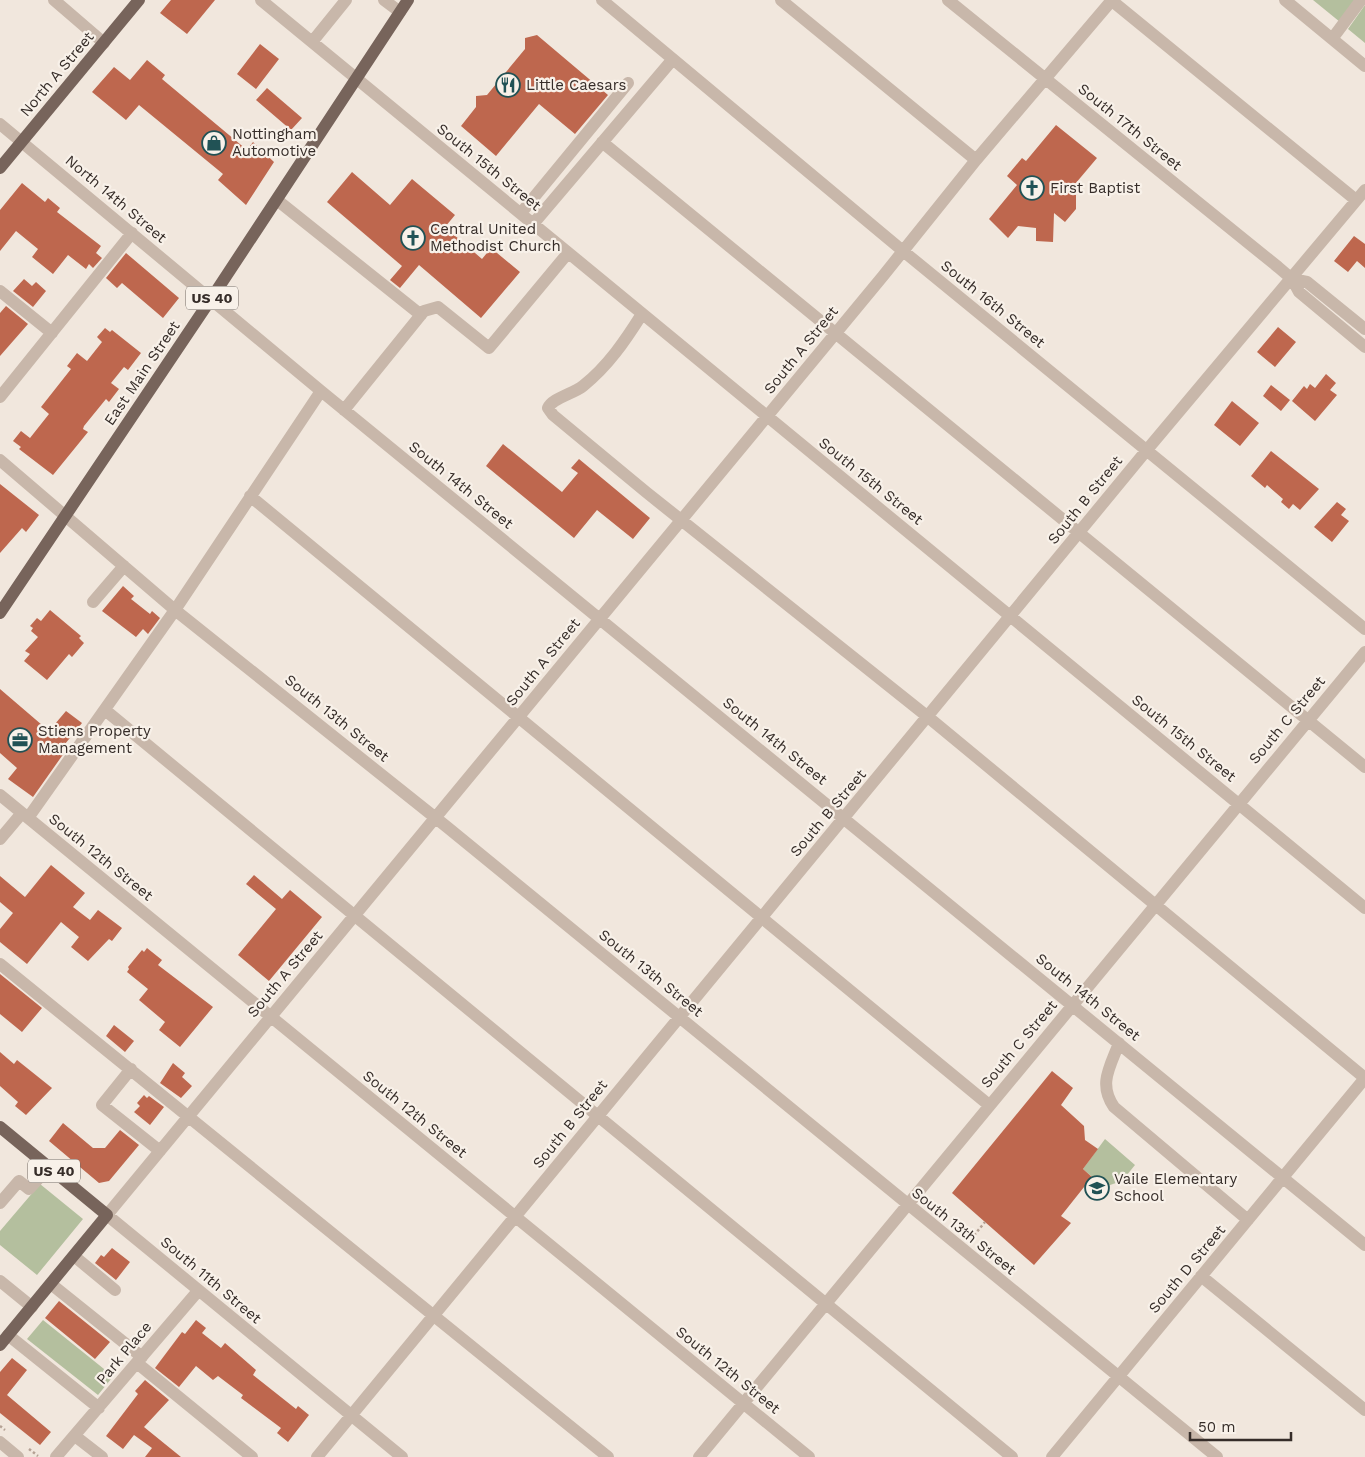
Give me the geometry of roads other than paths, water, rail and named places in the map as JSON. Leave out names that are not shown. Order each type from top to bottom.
[{"type":"main road","name":"North A Street","points":[[0,168],[139,0]]},
{"type":"main road","name":"East Main Street","points":[[0,613],[211,300],[408,0]]},
{"type":"main road","name":"South 11th Street","points":[[1,1130],[108,1215]]},
{"type":"main road","name":"South A Street","points":[[3,1341],[108,1215]]},
{"type":"street","points":[[54,0],[104,43]]},
{"type":"street","name":"South 15th Street","points":[[262,0],[1365,908]]},
{"type":"street","points":[[312,42],[346,0]]},
{"type":"street","points":[[384,0],[400,12]]},
{"type":"street","name":"South 16th Street","points":[[602,0],[903,251],[1365,629]]},
{"type":"street","points":[[781,0],[976,160]]},
{"type":"street","name":"South 17th Street","points":[[948,0],[1292,279],[1299,292],[1365,347]]},
{"type":"street","points":[[1111,0],[1361,194]]},
{"type":"street","name":"South A Street","points":[[108,1215],[270,1016],[767,417],[976,160],[1111,0]]},
{"type":"street","points":[[1285,0],[1365,66]]},
{"type":"street","points":[[1332,39],[1361,0]]},
{"type":"street","points":[[533,224],[672,59]]},
{"type":"street","points":[[520,213],[628,83]]},
{"type":"street","name":"North 14th Street","points":[[0,124],[211,300]]},
{"type":"street","points":[[602,142],[1365,766]]},
{"type":"street","name":"South B Street","points":[[317,1457],[679,1017],[845,819],[1146,451],[1292,279],[1361,194]]},
{"type":"street","points":[[277,200],[421,315]]},
{"type":"street","points":[[0,397],[132,233]]},
{"type":"street","points":[[344,410],[424,311],[438,307],[490,348],[568,253]]},
{"type":"street","name":"South 17th Street","points":[[1292,279],[1307,282],[1365,330]]},
{"type":"street","points":[[0,291],[52,333]]},
{"type":"street","name":"South 14th Street","points":[[211,300],[1365,1245]]},
{"type":"street","points":[[642,314],[600,373],[574,394],[555,400],[550,404],[548,408],[552,414],[928,717],[1365,1078]]},
{"type":"street","points":[[0,839],[25,815],[105,710],[175,610],[321,391]]},
{"type":"street","name":"South 13th Street","points":[[0,460],[175,610],[436,818],[1217,1457]]},
{"type":"street","points":[[250,496],[989,1105]]},
{"type":"street","points":[[92,602],[124,566]]},
{"type":"street","name":"South C Street","points":[[698,1457],[1365,652]]},
{"type":"street","points":[[105,710],[1012,1457]]},
{"type":"street","name":"South 12th Street","points":[[0,795],[809,1457]]},
{"type":"street","points":[[0,964],[608,1457]]},
{"type":"street","points":[[1119,1043],[1105,1086],[1107,1097],[1114,1107],[1248,1220]]},
{"type":"street","points":[[131,1069],[102,1105],[160,1151]]},
{"type":"street","name":"South D Street","points":[[1052,1457],[1365,1078]]},
{"type":"street","points":[[0,1203],[19,1181],[29,1189],[49,1167]]},
{"type":"street","name":"South 11th Street","points":[[108,1215],[402,1457]]},
{"type":"street","points":[[74,1256],[115,1290]]},
{"type":"street","points":[[1201,1276],[1365,1410]]},
{"type":"street","points":[[0,1281],[32,1307]]},
{"type":"street","points":[[51,1284],[252,1457]]},
{"type":"street","name":"Park Place","points":[[56,1457],[198,1291]]},
{"type":"street","points":[[3,1341],[99,1408]]},
{"type":"street","points":[[75,1436],[102,1457]]},
{"type":"street","points":[[0,1442],[18,1457]]},
{"type":"place","name":"Little Caesars","points":[[508,85]]},
{"type":"place","name":"Nottingham Automotive","points":[[214,143]]},
{"type":"place","name":"First Baptist","points":[[1032,188]]},
{"type":"place","name":"Central United Methodist Church","points":[[413,238]]},
{"type":"place","name":"Stiens Property Management","points":[[20,740]]},
{"type":"place","name":"Vaile Elementary School","points":[[1097,1188]]}]
